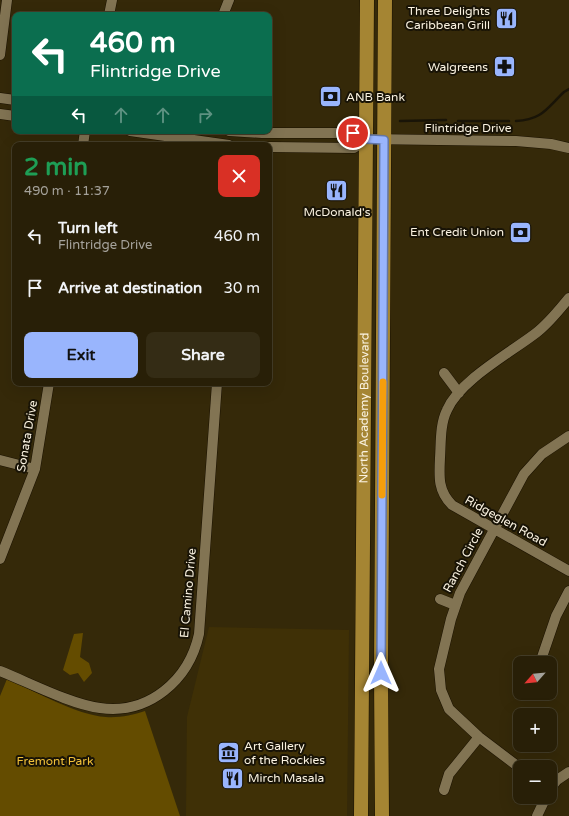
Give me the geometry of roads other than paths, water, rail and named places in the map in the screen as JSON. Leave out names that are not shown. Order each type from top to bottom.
[{"type":"highway","name":"North Academy Boulevard","points":[[361,816],[367,0]]},
{"type":"highway","name":"North Academy Boulevard","points":[[382,816],[381,673],[385,0]]},
{"type":"street","points":[[0,55],[7,0]]},
{"type":"street","points":[[110,12],[112,0]]},
{"type":"street","points":[[224,12],[229,0]]},
{"type":"street","points":[[0,98],[12,100]]},
{"type":"street","points":[[0,114],[12,116]]},
{"type":"street","name":"Flintridge Drive","points":[[272,133],[353,133],[367,139],[384,140],[522,141],[569,148]]},
{"type":"street","points":[[283,147],[284,133]]},
{"type":"street","points":[[169,134],[182,135],[215,142]]},
{"type":"street","points":[[272,147],[354,148],[367,139]]},
{"type":"street","name":"Ridgeglen Road","points":[[569,298],[552,319],[466,385],[458,393],[446,410],[442,424],[439,484],[442,493],[452,505],[569,571]]},
{"type":"street","points":[[536,332],[544,340]]},
{"type":"street","points":[[444,373],[458,393]]},
{"type":"street","name":"Sonata Drive","points":[[0,560],[36,469],[49,386]]},
{"type":"street","name":"El Camino Drive","points":[[0,671],[79,702],[107,709],[130,707],[152,699],[167,689],[181,675],[192,656],[199,634],[217,386]]},
{"type":"street","name":"Ranch Circle","points":[[513,763],[479,737],[449,709],[441,690],[439,669],[455,605],[469,574],[524,474],[551,446],[569,436]]},
{"type":"street","points":[[0,460],[36,469]]},
{"type":"street","points":[[542,656],[556,616],[569,590]]},
{"type":"street","name":"Ranch Circle","points":[[440,599],[455,605]]},
{"type":"street","points":[[444,790],[449,774],[479,737]]},
{"type":"street","points":[[557,782],[569,772]]},
{"type":"street","points":[[537,816],[543,804]]},
{"type":"waterway","points":[[516,121],[538,116],[569,89]]},
{"type":"waterway","points":[[400,121],[446,120]]},
{"type":"waterway","points":[[458,121],[509,121]]},
{"type":"place","name":"Three Delights Caribbean Grill","points":[[506,18]]},
{"type":"place","name":"Walgreens","points":[[504,67]]},
{"type":"place","name":"ANB Bank","points":[[330,97]]},
{"type":"place","name":"McDonald's","points":[[337,191]]},
{"type":"place","name":"Ent Credit Union","points":[[520,232]]},
{"type":"place","name":"Art Gallery of the Rockies","points":[[229,753]]},
{"type":"place","name":"Mirch Masala","points":[[232,778]]},
{"type":"park label","name":"Fremont Park","points":[[55,761]]}]
